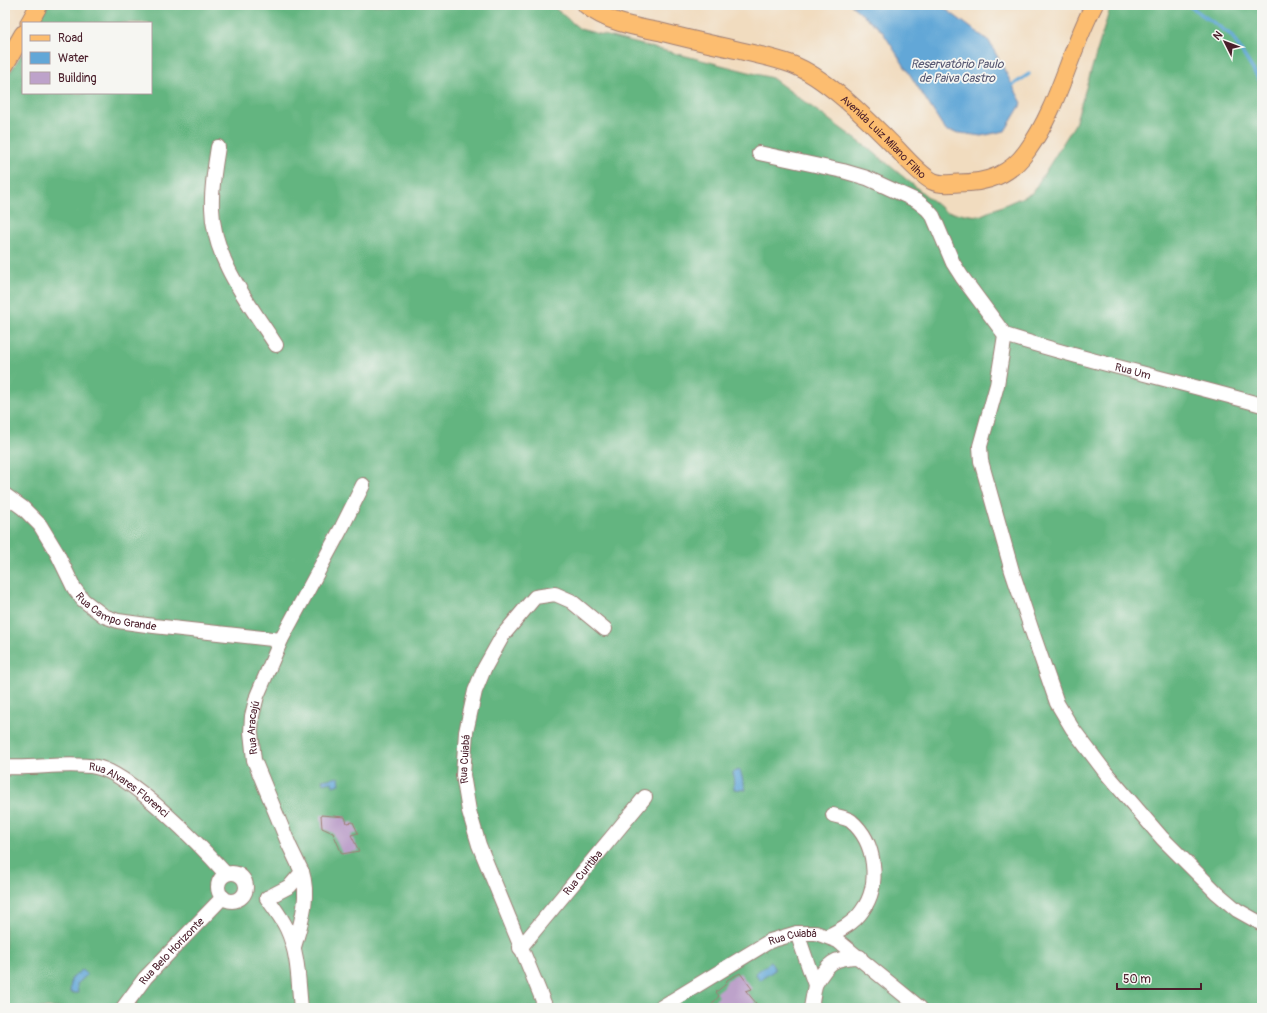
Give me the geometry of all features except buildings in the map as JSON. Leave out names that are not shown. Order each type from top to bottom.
[{"type":"main road","points":[[30,22],[39,5]]},
{"type":"main road","name":"Avenida Luiz Milano Filho","points":[[586,5],[605,17],[791,64],[805,71],[825,84],[874,126],[919,171],[932,181],[941,184],[988,181],[1002,175],[1016,165],[1036,136],[1060,89],[1094,5]]},
{"type":"main road","points":[[5,65],[22,36]]},
{"type":"street","points":[[218,147],[212,208],[217,242],[225,265],[276,345]]},
{"type":"street","points":[[759,153],[843,171],[867,178],[911,198],[927,209],[938,225],[953,263],[1005,336],[997,385],[980,446],[981,460],[1012,572],[1057,703],[1072,728],[1106,773],[1162,838],[1217,893],[1238,910],[1262,924]]},
{"type":"street","name":"Rua Um","points":[[1005,336],[1262,405]]},
{"type":"street","name":"Rua Aracajú","points":[[294,947],[304,913],[305,880],[260,779],[252,747],[252,716],[257,696],[281,640],[363,485]]},
{"type":"street","name":"Rua Campo Grande","points":[[5,495],[23,508],[40,525],[58,553],[74,588],[83,600],[104,616],[118,621],[154,626],[281,640]]},
{"type":"street","name":"Rua Cuiabá","points":[[546,1008],[520,948],[479,845],[465,793],[463,775],[466,732],[475,691],[484,669],[503,634],[535,597],[555,594],[571,601],[605,629]]},
{"type":"street","name":"Rua Alvares Florenci","points":[[5,767],[98,767],[119,776],[192,839],[226,874]]},
{"type":"street","name":"Rua Curitiba","points":[[520,948],[646,797]]},
{"type":"street","points":[[828,936],[850,924],[861,913],[868,903],[873,873],[871,851],[862,833],[850,820],[833,815]]},
{"type":"street","points":[[267,898],[290,886],[302,872]]},
{"type":"street","points":[[235,873],[243,878],[246,886],[245,891],[240,898],[231,900],[223,897],[219,889],[219,884],[226,874],[235,873]]},
{"type":"street","points":[[245,891],[267,898],[287,929],[294,947],[298,966],[302,1008]]},
{"type":"street","name":"Rua Belo Horizonte","points":[[123,1008],[145,978],[223,897]]},
{"type":"street","points":[[797,933],[815,985]]},
{"type":"street","name":"Rua Cuiabá","points":[[660,1008],[770,941],[797,933],[816,933],[828,936],[838,941],[860,957],[920,1008]]},
{"type":"street","points":[[811,1008],[815,985],[824,971],[834,961],[846,957],[860,957]]},
{"type":"green space","points":[[46,5],[551,5],[580,29],[772,78],[872,151],[946,212],[979,216],[1032,193],[1075,124],[1111,5],[1262,5],[1262,1008],[5,1008],[5,80],[22,54],[22,94],[152,94],[152,22],[38,22]]},
{"type":"water","name":"Reservatório Paulo de Paiva Castro","points":[[851,5],[940,5],[989,41],[1022,103],[1005,131],[981,136],[946,131],[882,31]]},
{"type":"water","points":[[740,770],[746,790],[734,789],[733,772]]},
{"type":"water","points":[[339,777],[340,784],[333,786],[332,782],[323,784],[322,780]]},
{"type":"water","points":[[771,962],[775,970],[760,980],[755,973]]},
{"type":"water","points":[[82,970],[87,975],[77,984],[78,993],[70,993],[71,979]]},
{"type":"waterway","points":[[1188,5],[1231,35],[1262,84]]},
{"type":"waterway","points":[[1008,85],[1013,85],[1029,74]]},
{"type":"waterway","points":[[1262,291],[1262,297]]}]
